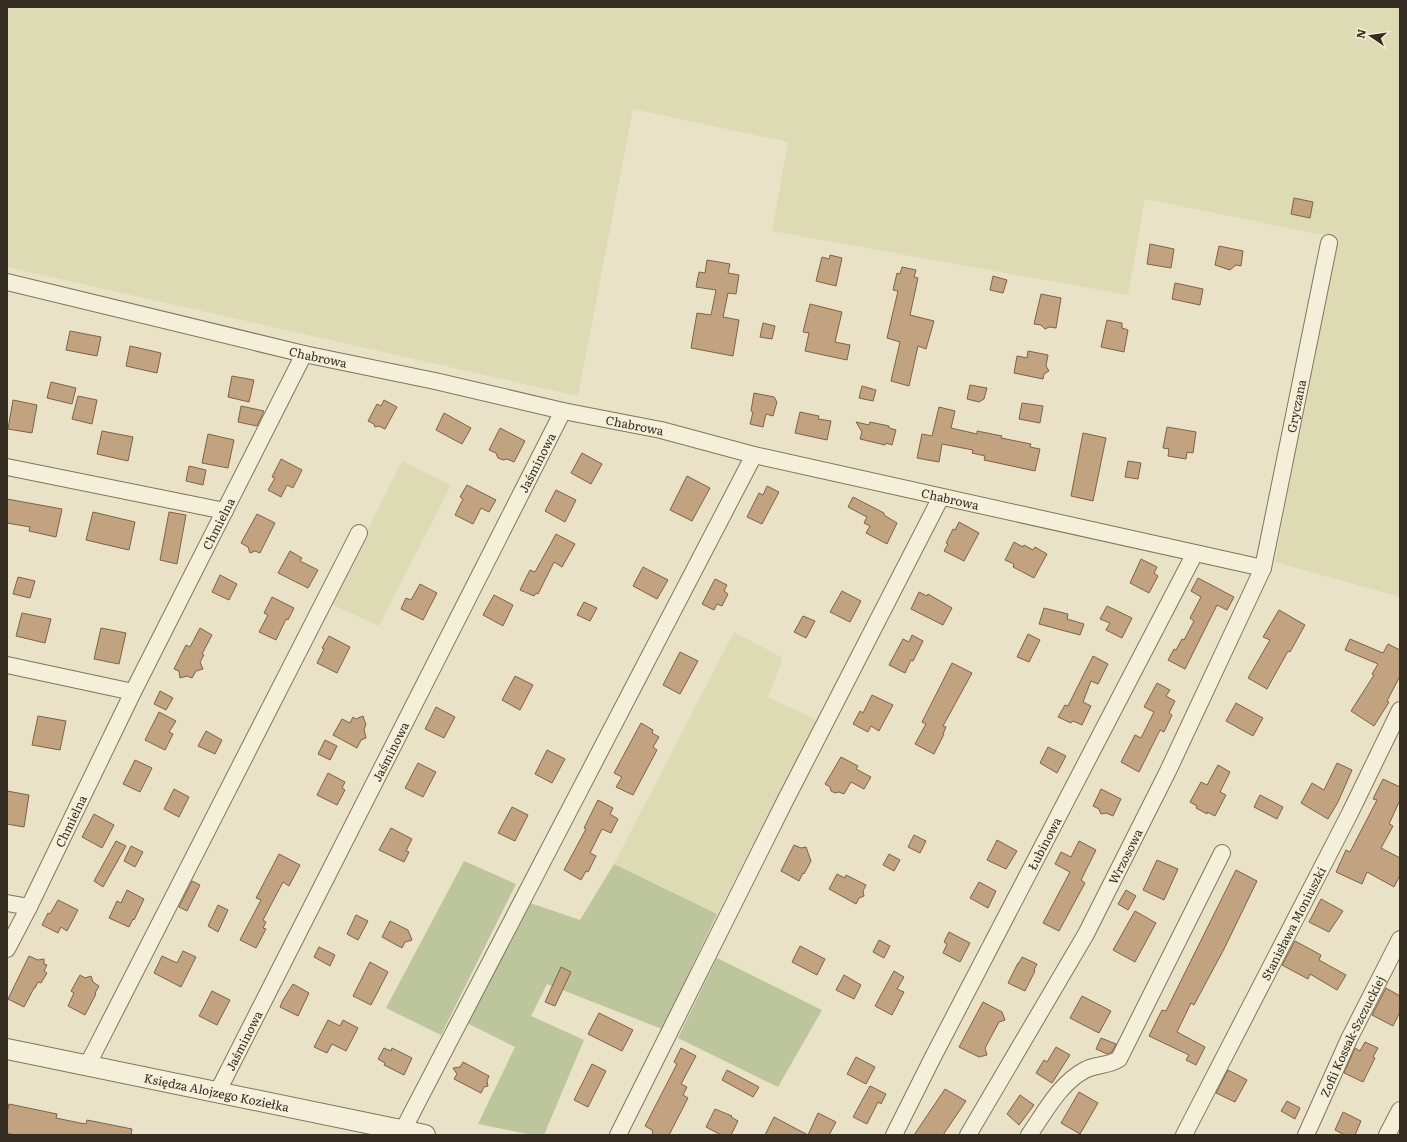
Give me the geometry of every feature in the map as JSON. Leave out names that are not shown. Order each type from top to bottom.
[{"type":"street","name":"Gryczana","points":[[1263,568],[1329,243]]},
{"type":"street","name":"Chabrowa","points":[[7,282],[304,354],[435,381],[563,411],[661,430],[754,455],[1263,568]]},
{"type":"street","name":"Chmielna","points":[[7,949],[132,692],[304,354]]},
{"type":"street","name":"Jaśminowa","points":[[217,1092],[563,411]]},
{"type":"street","points":[[403,1130],[754,455]]},
{"type":"street","points":[[7,467],[225,511]]},
{"type":"street","points":[[618,1135],[785,801],[941,497]]},
{"type":"street","points":[[87,1066],[359,532]]},
{"type":"street","name":"Łubinowa","points":[[894,1135],[940,1043],[1195,553]]},
{"type":"street","name":"Wrzosowa","points":[[968,1135],[1086,934],[1168,770],[1263,568]]},
{"type":"street","points":[[7,665],[132,692]]},
{"type":"street","name":"Stanisława Moniuszki","points":[[1184,1135],[1350,813],[1400,710]]},
{"type":"street","points":[[1030,1135],[1059,1091],[1076,1074],[1091,1067],[1113,1063],[1120,1059],[1222,853]]},
{"type":"street","points":[[7,903],[28,907]]},
{"type":"street","name":"Zofii Kossak-Szczuckiej","points":[[1306,1135],[1349,1039],[1400,939]]},
{"type":"street","name":"Księdza Alojzego Koziełka","points":[[7,1049],[425,1135]]},
{"type":"street","points":[[1387,1135],[1400,1110]]},
{"type":"shaded area","points":[[7,7],[1400,7],[1400,597],[1275,562],[1334,237],[1145,199],[1128,295],[772,231],[788,142],[633,109],[578,396],[7,267]]},
{"type":"shaded area","points":[[402,461],[451,485],[379,626],[331,604]]},
{"type":"shaded area","points":[[734,632],[783,658],[768,697],[818,721],[717,914],[614,864]]},
{"type":"green space","points":[[464,861],[516,884],[441,1035],[386,1008]]},
{"type":"green space","points":[[614,864],[717,914],[662,1029],[547,984],[531,1016],[584,1040],[544,1135],[533,1135],[478,1124],[515,1047],[467,1023],[530,903],[580,920]]},
{"type":"green space","points":[[717,958],[822,1010],[778,1087],[678,1038]]},
{"type":"building","points":[[1294,198],[1313,202],[1310,218],[1291,214]]},
{"type":"building","points":[[1150,244],[1174,249],[1171,268],[1147,264]]},
{"type":"building","points":[[1219,246],[1243,251],[1241,266],[1236,265],[1230,270],[1215,265]]},
{"type":"building","points":[[830,255],[842,258],[836,286],[816,281],[822,257],[829,259]]},
{"type":"building","points":[[707,260],[730,264],[728,273],[739,275],[736,294],[728,293],[723,317],[739,320],[733,356],[691,348],[697,313],[711,315],[716,290],[696,287],[699,272],[705,273]]},
{"type":"building","points":[[902,267],[916,270],[914,277],[918,278],[910,315],[934,321],[926,349],[918,346],[909,386],[891,381],[900,342],[887,338],[898,291],[893,290],[897,273],[900,274]]},
{"type":"building","points":[[993,276],[1007,280],[1003,293],[990,290]]},
{"type":"building","points":[[1175,283],[1203,289],[1200,305],[1172,299]]},
{"type":"building","points":[[1041,294],[1061,298],[1056,328],[1049,327],[1045,329],[1041,325],[1034,324]]},
{"type":"building","points":[[810,304],[842,312],[835,342],[850,345],[847,360],[805,351],[809,333],[803,332]]},
{"type":"building","points":[[1107,320],[1122,323],[1122,328],[1128,330],[1124,352],[1101,347]]},
{"type":"building","points":[[763,323],[775,326],[772,339],[760,337]]},
{"type":"building","points":[[70,331],[101,337],[97,356],[66,350]]},
{"type":"building","points":[[130,346],[161,353],[157,373],[126,366]]},
{"type":"building","points":[[1028,351],[1048,355],[1046,366],[1049,371],[1044,374],[1043,379],[1014,373],[1017,356],[1027,358]]},
{"type":"building","points":[[232,376],[254,380],[249,402],[228,397]]},
{"type":"building","points":[[51,382],[76,388],[72,404],[47,398]]},
{"type":"building","points":[[970,385],[987,388],[984,399],[979,402],[967,399]]},
{"type":"building","points":[[862,386],[876,390],[873,401],[859,398]]},
{"type":"building","points":[[754,393],[774,397],[777,402],[773,416],[766,414],[763,427],[750,424],[753,412],[751,411]]},
{"type":"building","points":[[78,396],[97,400],[92,424],[72,419]]},
{"type":"building","points":[[13,400],[37,405],[32,433],[8,429]]},
{"type":"building","points":[[384,400],[397,407],[385,429],[379,426],[375,427],[374,424],[368,421],[377,404],[381,406]]},
{"type":"building","points":[[1022,403],[1043,406],[1040,423],[1019,419]]},
{"type":"building","points":[[241,406],[264,411],[257,426],[238,422]]},
{"type":"building","points":[[939,407],[955,411],[951,428],[977,434],[977,431],[1002,436],[1001,438],[1031,444],[1030,447],[1040,449],[1035,471],[984,460],[985,456],[972,453],[973,450],[942,444],[939,462],[917,458],[922,434],[932,436]]},
{"type":"building","points":[[800,412],[819,416],[818,419],[831,421],[827,440],[795,433]]},
{"type":"building","points":[[444,413],[471,428],[462,444],[436,430]]},
{"type":"building","points":[[856,422],[869,425],[870,422],[889,426],[889,428],[896,430],[892,445],[886,443],[885,445],[860,439],[862,432]]},
{"type":"building","points":[[1167,427],[1196,432],[1193,453],[1187,452],[1186,459],[1168,456],[1169,449],[1163,448]]},
{"type":"building","points":[[500,428],[525,441],[514,462],[507,459],[503,460],[498,458],[496,453],[489,450]]},
{"type":"building","points":[[102,431],[133,437],[128,461],[97,454]]},
{"type":"building","points":[[1083,433],[1106,438],[1093,501],[1071,496]]},
{"type":"building","points":[[208,434],[234,440],[228,468],[202,463]]},
{"type":"building","points":[[582,453],[602,464],[591,484],[571,473]]},
{"type":"building","points":[[281,459],[302,470],[293,488],[287,485],[281,497],[268,490],[275,478],[272,477]]},
{"type":"building","points":[[1128,461],[1141,463],[1138,479],[1125,477]]},
{"type":"building","points":[[189,466],[206,470],[203,485],[186,481]]},
{"type":"building","points":[[687,476],[710,488],[692,521],[670,510]]},
{"type":"building","points":[[467,485],[496,500],[489,512],[481,508],[473,524],[455,515],[463,499],[460,497]]},
{"type":"building","points":[[767,486],[779,492],[762,524],[747,517],[759,493],[763,495]]},
{"type":"building","points":[[556,490],[576,500],[565,522],[545,511]]},
{"type":"building","points":[[853,497],[884,513],[884,515],[897,523],[887,544],[866,533],[870,526],[864,523],[867,517],[848,507]]},
{"type":"building","points":[[7,499],[62,509],[56,537],[29,531],[30,527],[7,523]]},
{"type":"building","points":[[93,512],[135,522],[129,550],[86,540]]},
{"type":"building","points":[[169,512],[186,515],[177,564],[160,560]]},
{"type":"building","points":[[257,514],[275,523],[260,553],[255,551],[250,553],[248,547],[241,543]]},
{"type":"building","points":[[959,522],[979,533],[964,561],[944,551],[953,529],[955,530]]},
{"type":"building","points":[[556,534],[575,544],[562,567],[554,562],[538,594],[536,593],[534,596],[520,590],[530,570],[535,572]]},
{"type":"building","points":[[1014,542],[1033,550],[1035,547],[1047,554],[1034,578],[1013,567],[1014,564],[1005,560]]},
{"type":"building","points":[[290,551],[302,558],[300,561],[318,570],[308,588],[278,573]]},
{"type":"building","points":[[1141,559],[1157,567],[1154,573],[1158,576],[1149,593],[1130,583]]},
{"type":"building","points":[[643,567],[668,580],[657,599],[633,586]]},
{"type":"building","points":[[220,575],[237,584],[229,600],[212,592]]},
{"type":"building","points":[[18,577],[35,581],[30,598],[13,594]]},
{"type":"building","points":[[1198,578],[1234,597],[1227,610],[1217,605],[1185,669],[1168,660],[1182,639],[1184,640],[1194,621],[1190,618],[1201,597],[1191,591]]},
{"type":"building","points":[[715,579],[727,585],[724,591],[728,594],[722,606],[717,604],[714,610],[702,604]]},
{"type":"building","points":[[420,584],[437,593],[423,620],[401,609],[406,598],[411,600]]},
{"type":"building","points":[[842,591],[861,601],[850,622],[830,612]]},
{"type":"building","points":[[919,592],[927,596],[928,594],[952,608],[943,625],[911,609]]},
{"type":"building","points":[[494,595],[513,605],[503,626],[483,615]]},
{"type":"building","points":[[272,597],[294,608],[288,620],[286,619],[276,640],[259,632],[268,615],[264,613]]},
{"type":"building","points":[[584,602],[597,608],[590,621],[577,615]]},
{"type":"building","points":[[1107,606],[1132,618],[1122,638],[1106,630],[1110,623],[1100,619]]},
{"type":"building","points":[[1044,608],[1068,614],[1067,619],[1084,624],[1080,635],[1039,624]]},
{"type":"building","points":[[1279,610],[1305,625],[1290,652],[1288,651],[1267,689],[1248,678],[1270,640],[1263,637]]},
{"type":"building","points":[[22,613],[51,619],[45,643],[16,636]]},
{"type":"building","points":[[803,616],[815,621],[806,638],[794,632]]},
{"type":"building","points":[[101,628],[126,633],[119,664],[94,659]]},
{"type":"building","points":[[200,628],[212,635],[202,654],[204,655],[200,662],[203,669],[196,671],[192,678],[187,676],[180,678],[179,671],[174,669],[186,645],[190,647]]},
{"type":"building","points":[[1028,634],[1040,640],[1029,662],[1017,657]]},
{"type":"building","points":[[912,635],[923,641],[905,673],[889,665],[903,639],[909,642]]},
{"type":"building","points":[[329,636],[350,647],[337,673],[317,663],[324,649],[322,648]]},
{"type":"building","points":[[1350,639],[1383,653],[1388,644],[1400,650],[1400,676],[1387,701],[1389,702],[1374,726],[1351,711],[1374,675],[1372,674],[1378,664],[1345,650]]},
{"type":"building","points":[[680,652],[698,661],[680,694],[663,685]]},
{"type":"building","points":[[1093,656],[1108,664],[1098,684],[1091,681],[1083,702],[1091,706],[1082,725],[1073,721],[1071,723],[1058,717],[1065,705],[1068,706]]},
{"type":"building","points":[[952,663],[972,673],[943,726],[946,727],[944,734],[934,754],[915,744],[926,724],[922,722]]},
{"type":"building","points":[[515,676],[533,685],[520,710],[502,700]]},
{"type":"building","points":[[1157,683],[1170,690],[1166,696],[1175,701],[1169,713],[1172,715],[1164,732],[1160,730],[1139,772],[1121,762],[1135,735],[1141,738],[1154,712],[1144,707]]},
{"type":"building","points":[[160,691],[173,698],[166,710],[154,704]]},
{"type":"building","points":[[872,695],[893,705],[879,731],[871,726],[868,732],[853,724],[860,711],[863,713]]},
{"type":"building","points":[[1236,703],[1263,718],[1253,736],[1226,721]]},
{"type":"building","points":[[436,707],[455,717],[444,738],[425,729]]},
{"type":"building","points":[[159,712],[176,721],[169,732],[173,734],[165,750],[145,740]]},
{"type":"building","points":[[38,716],[66,721],[60,750],[32,745]]},
{"type":"building","points":[[363,716],[366,725],[364,729],[366,738],[361,740],[357,748],[333,735],[342,719],[350,723],[353,717],[356,719]]},
{"type":"building","points":[[641,723],[653,730],[652,733],[659,737],[653,747],[657,750],[633,795],[616,787],[622,777],[614,773]]},
{"type":"building","points":[[206,731],[222,740],[215,754],[198,746]]},
{"type":"building","points":[[325,740],[337,746],[330,760],[318,754]]},
{"type":"building","points":[[1048,747],[1066,756],[1057,773],[1040,763]]},
{"type":"building","points":[[547,750],[565,759],[552,783],[535,774]]},
{"type":"building","points":[[841,757],[858,766],[856,769],[871,777],[864,789],[851,782],[844,794],[839,792],[835,793],[825,784]]},
{"type":"building","points":[[135,760],[152,768],[140,792],[123,784]]},
{"type":"building","points":[[418,763],[436,772],[423,797],[405,788]]},
{"type":"building","points":[[1337,763],[1352,770],[1338,802],[1328,819],[1301,803],[1312,783],[1324,790]]},
{"type":"building","points":[[1218,765],[1230,772],[1220,792],[1226,795],[1215,816],[1207,812],[1207,814],[1196,808],[1197,806],[1190,802],[1201,782],[1207,785]]},
{"type":"building","points":[[328,773],[345,782],[342,788],[345,790],[337,805],[317,795]]},
{"type":"building","points":[[1383,779],[1400,787],[1400,800],[1389,824],[1393,826],[1381,848],[1400,858],[1400,875],[1394,887],[1367,872],[1362,884],[1336,872],[1346,850],[1350,852],[1377,800],[1373,799]]},
{"type":"building","points":[[174,789],[189,797],[179,817],[164,809]]},
{"type":"building","points":[[1101,789],[1121,799],[1113,816],[1106,813],[1101,814],[1099,809],[1093,806]]},
{"type":"building","points":[[7,791],[29,795],[24,827],[7,824]]},
{"type":"building","points":[[1260,795],[1283,807],[1277,819],[1254,807]]},
{"type":"building","points":[[598,800],[613,808],[610,814],[618,819],[611,833],[602,829],[590,853],[596,856],[588,872],[586,871],[581,880],[564,870],[586,829],[584,828]]},
{"type":"building","points":[[512,807],[528,815],[515,841],[498,833]]},
{"type":"building","points":[[94,814],[114,825],[102,848],[82,837]]},
{"type":"building","points":[[391,828],[412,839],[406,851],[409,852],[404,862],[379,850]]},
{"type":"building","points":[[914,835],[926,841],[920,853],[908,847]]},
{"type":"building","points":[[997,840],[1017,851],[1006,869],[987,860]]},
{"type":"building","points":[[116,841],[126,846],[103,887],[94,881]]},
{"type":"building","points":[[1079,841],[1096,850],[1081,880],[1085,883],[1059,931],[1043,923],[1070,872],[1055,864],[1061,852],[1071,857]]},
{"type":"building","points":[[794,845],[801,848],[806,847],[811,861],[799,881],[781,871]]},
{"type":"building","points":[[131,846],[143,852],[135,867],[124,861]]},
{"type":"building","points":[[279,854],[300,865],[289,886],[283,882],[263,920],[266,922],[263,928],[266,929],[256,948],[240,940],[261,900],[256,898]]},
{"type":"building","points":[[889,854],[900,860],[894,871],[883,865]]},
{"type":"building","points":[[1157,860],[1178,869],[1164,900],[1143,890]]},
{"type":"building","points":[[1236,870],[1257,881],[1224,949],[1194,1005],[1191,1003],[1177,1032],[1205,1047],[1196,1065],[1186,1060],[1189,1055],[1149,1036],[1162,1010],[1166,1011]]},
{"type":"building","points":[[837,874],[845,878],[846,875],[866,885],[863,891],[864,896],[859,898],[856,904],[829,889]]},
{"type":"building","points":[[192,881],[200,885],[187,911],[179,907]]},
{"type":"building","points":[[979,882],[996,891],[988,908],[970,898]]},
{"type":"building","points":[[127,890],[144,899],[129,927],[109,918],[117,901],[121,903]]},
{"type":"building","points":[[1126,890],[1136,896],[1128,910],[1118,904]]},
{"type":"building","points":[[1321,899],[1343,911],[1329,932],[1309,922]]},
{"type":"building","points":[[58,900],[78,910],[67,931],[61,927],[58,933],[42,925],[48,913],[50,914]]},
{"type":"building","points":[[218,905],[228,910],[218,932],[208,926]]},
{"type":"building","points":[[1135,911],[1156,923],[1135,962],[1113,950]]},
{"type":"building","points":[[356,915],[368,921],[358,940],[347,934]]},
{"type":"building","points":[[390,921],[408,930],[412,940],[405,942],[402,948],[382,937]]},
{"type":"building","points":[[949,932],[970,943],[960,962],[943,953],[947,944],[944,942]]},
{"type":"building","points":[[879,940],[890,946],[884,958],[873,952]]},
{"type":"building","points":[[1295,941],[1321,955],[1319,960],[1346,975],[1337,990],[1310,974],[1308,979],[1282,965]]},
{"type":"building","points":[[800,946],[825,959],[817,975],[792,962]]},
{"type":"building","points":[[319,947],[335,955],[330,966],[314,957]]},
{"type":"building","points":[[183,951],[196,957],[181,987],[154,973],[162,956],[177,963]]},
{"type":"building","points":[[29,956],[38,960],[44,959],[44,964],[47,965],[44,971],[47,973],[41,983],[38,982],[24,1007],[8,999]]},
{"type":"building","points":[[1022,957],[1037,964],[1025,991],[1008,983]]},
{"type":"building","points":[[370,962],[388,972],[371,1005],[353,996]]},
{"type":"building","points":[[561,967],[571,972],[555,1006],[545,1002]]},
{"type":"building","points":[[894,971],[904,977],[897,989],[904,992],[892,1015],[875,1006]]},
{"type":"building","points":[[80,975],[85,978],[91,976],[93,982],[99,986],[85,1015],[68,1006],[74,993],[71,991]]},
{"type":"building","points":[[844,975],[861,985],[854,999],[836,990]]},
{"type":"building","points":[[293,984],[309,993],[298,1016],[280,1007]]},
{"type":"building","points":[[1386,988],[1400,996],[1400,1012],[1393,1026],[1372,1015]]},
{"type":"building","points":[[212,991],[230,1000],[217,1025],[199,1016]]},
{"type":"building","points":[[1082,996],[1111,1011],[1099,1033],[1070,1018]]},
{"type":"building","points":[[983,1002],[1002,1012],[1005,1020],[999,1022],[985,1048],[987,1055],[979,1057],[959,1047]]},
{"type":"building","points":[[599,1013],[633,1030],[622,1051],[588,1034]]},
{"type":"building","points":[[328,1020],[340,1026],[343,1020],[358,1028],[346,1051],[332,1044],[327,1053],[314,1047]]},
{"type":"building","points":[[1101,1038],[1116,1044],[1112,1052],[1107,1054],[1096,1049]]},
{"type":"building","points":[[1365,1042],[1378,1048],[1373,1057],[1375,1058],[1363,1082],[1344,1073],[1355,1048],[1360,1051]]},
{"type":"building","points":[[1056,1047],[1070,1055],[1052,1083],[1036,1073],[1044,1060],[1047,1062]]},
{"type":"building","points":[[384,1048],[391,1051],[392,1048],[412,1058],[404,1075],[384,1065],[385,1063],[378,1059]]},
{"type":"building","points":[[681,1048],[696,1056],[681,1084],[687,1087],[683,1095],[688,1098],[669,1135],[653,1135],[652,1130],[645,1126],[677,1064],[674,1062]]},
{"type":"building","points":[[856,1057],[875,1067],[866,1084],[847,1074]]},
{"type":"building","points":[[463,1062],[489,1076],[487,1081],[488,1086],[484,1087],[481,1093],[454,1079],[457,1074],[453,1068],[460,1067]]},
{"type":"building","points":[[592,1064],[606,1071],[588,1107],[574,1100]]},
{"type":"building","points":[[727,1070],[759,1087],[753,1097],[722,1080]]},
{"type":"building","points":[[1228,1070],[1247,1080],[1235,1102],[1216,1093]]},
{"type":"building","points":[[870,1086],[886,1094],[881,1104],[878,1102],[867,1124],[853,1117]]},
{"type":"building","points":[[945,1089],[966,1101],[943,1135],[914,1135]]},
{"type":"building","points":[[1079,1092],[1098,1103],[1080,1134],[1061,1123]]},
{"type":"building","points":[[1020,1095],[1034,1105],[1019,1125],[1007,1114]]},
{"type":"building","points":[[1287,1101],[1300,1108],[1295,1119],[1281,1111]]},
{"type":"building","points":[[9,1104],[57,1114],[56,1118],[80,1123],[86,1124],[87,1120],[132,1129],[131,1135],[15,1135],[7,1133],[7,1112]]},
{"type":"building","points":[[715,1109],[732,1116],[731,1117],[738,1121],[731,1135],[721,1135],[706,1127]]},
{"type":"building","points":[[1343,1112],[1361,1121],[1355,1135],[1345,1135],[1335,1130]]},
{"type":"building","points":[[818,1113],[836,1122],[829,1135],[808,1135]]},
{"type":"building","points":[[774,1117],[808,1135],[765,1135]]}]
